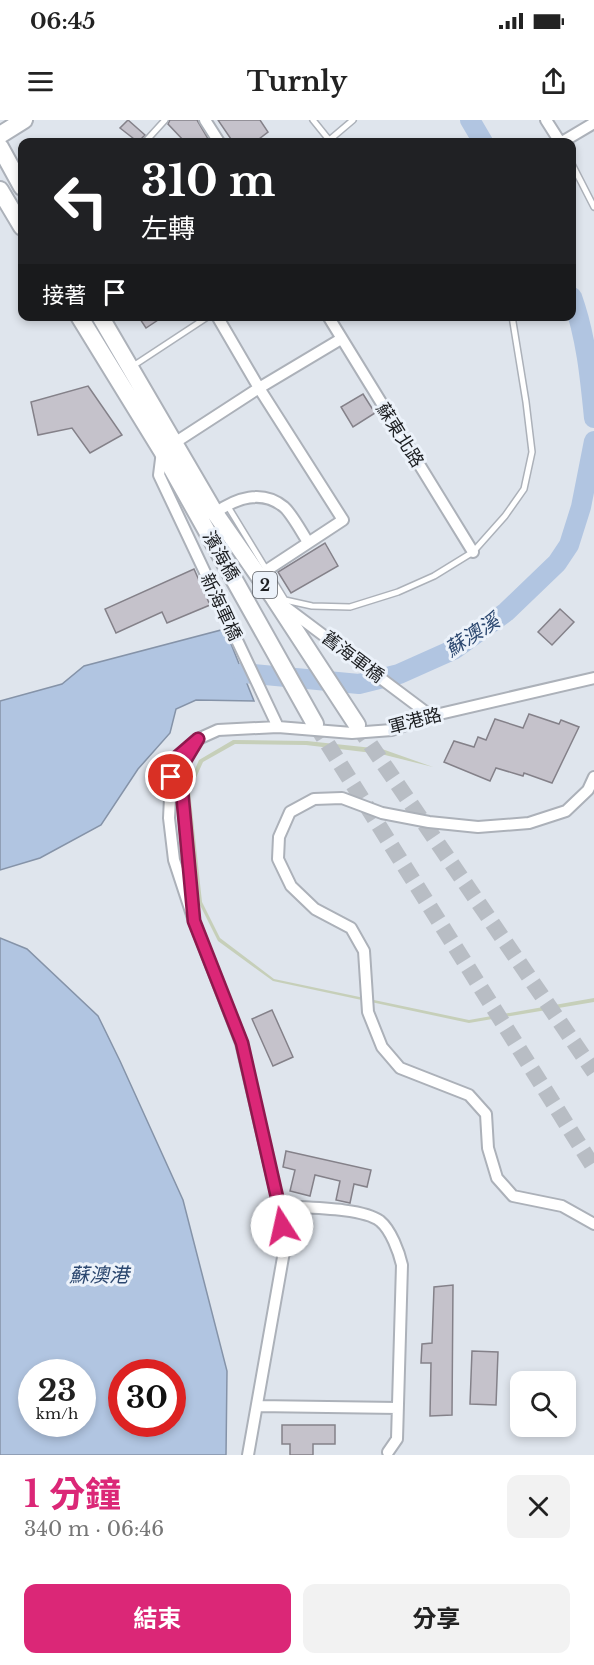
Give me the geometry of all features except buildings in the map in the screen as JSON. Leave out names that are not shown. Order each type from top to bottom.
[{"type":"main road","points":[[0,135],[24,120]]},
{"type":"main road","points":[[0,147],[18,180]]},
{"type":"main road","points":[[0,190],[18,220]]},
{"type":"main road","name":"2","points":[[81,321],[116,376],[169,447],[221,509],[274,598],[357,725]]},
{"type":"main road","name":"2","points":[[103,321],[131,368],[169,447]]},
{"type":"main road","name":"濱海橋","points":[[169,447],[315,724]]},
{"type":"street","points":[[205,120],[216,138]]},
{"type":"street","points":[[546,120],[558,138]]},
{"type":"street","points":[[568,138],[594,123]]},
{"type":"street","points":[[220,321],[259,388],[343,520],[267,570]]},
{"type":"street","name":"蘇東北路","points":[[331,321],[473,552]]},
{"type":"street","points":[[169,447],[259,388],[341,339]]},
{"type":"street","name":"新海軍橋","points":[[169,447],[159,476],[278,728]]},
{"type":"street","points":[[221,509],[252,495],[265,498],[285,507],[308,542]]},
{"type":"street","name":"舊海軍橋","points":[[274,598],[431,716]]},
{"type":"street","name":"軍港路","points":[[279,1206],[242,1043],[194,921],[180,769],[198,739],[218,730],[278,728],[352,733],[392,730],[431,716],[594,678]]},
{"type":"street","points":[[594,777],[588,790],[566,811],[530,823],[478,827],[429,822],[382,813],[342,798],[314,800],[290,812],[279,837],[278,859],[291,886],[299,894],[315,909],[351,928],[364,951],[369,1012],[382,1047],[400,1068],[469,1095],[486,1114],[488,1148],[496,1178],[513,1196],[562,1206],[594,1224]]},
{"type":"street","points":[[248,1455],[285,1246],[279,1206],[363,1213],[381,1221],[398,1248],[402,1265],[397,1439],[388,1452]]},
{"type":"street","points":[[257,1406],[398,1408]]},
{"type":"lane","points":[[149,138],[165,120]]},
{"type":"lane","points":[[313,120],[325,138]]},
{"type":"lane","points":[[333,138],[353,120]]},
{"type":"lane","points":[[576,172],[594,207]]},
{"type":"lane","points":[[116,376],[202,321]]},
{"type":"lane","points":[[221,509],[267,570],[285,600],[312,606],[350,607],[398,592],[434,576],[473,552],[505,516],[524,489],[532,452],[513,321]]},
{"type":"green space","points":[[233,740],[307,741],[382,749],[433,767],[381,754],[306,745],[235,744],[203,762],[190,791],[202,902],[220,938],[274,979],[469,1020],[594,998],[594,1002],[469,1023],[273,981],[218,941],[199,903],[186,790],[199,760]]},
{"type":"water","points":[[225,629],[254,701],[196,700],[176,709],[170,733],[138,769],[101,825],[40,858],[0,870],[0,701],[62,684],[84,666]]},
{"type":"water","name":"蘇澳港","points":[[0,938],[27,949],[98,1016],[183,1200],[227,1371],[226,1455],[0,1455]]},
{"type":"waterway","name":"蘇澳溪","points":[[470,120],[481,138]]},
{"type":"waterway","name":"蘇澳溪","points":[[576,309],[589,372],[594,418]]},
{"type":"waterway","name":"蘇澳溪","points":[[243,673],[359,684],[399,674],[455,649],[506,612],[557,563],[569,545],[581,507],[594,441]]},
{"type":"tunnel","points":[[315,724],[594,1168]]},
{"type":"tunnel","points":[[357,725],[594,1072]]},
{"type":"route","points":[[171,777],[176,758],[198,739],[180,769],[194,921],[242,1043],[282,1226]]}]
